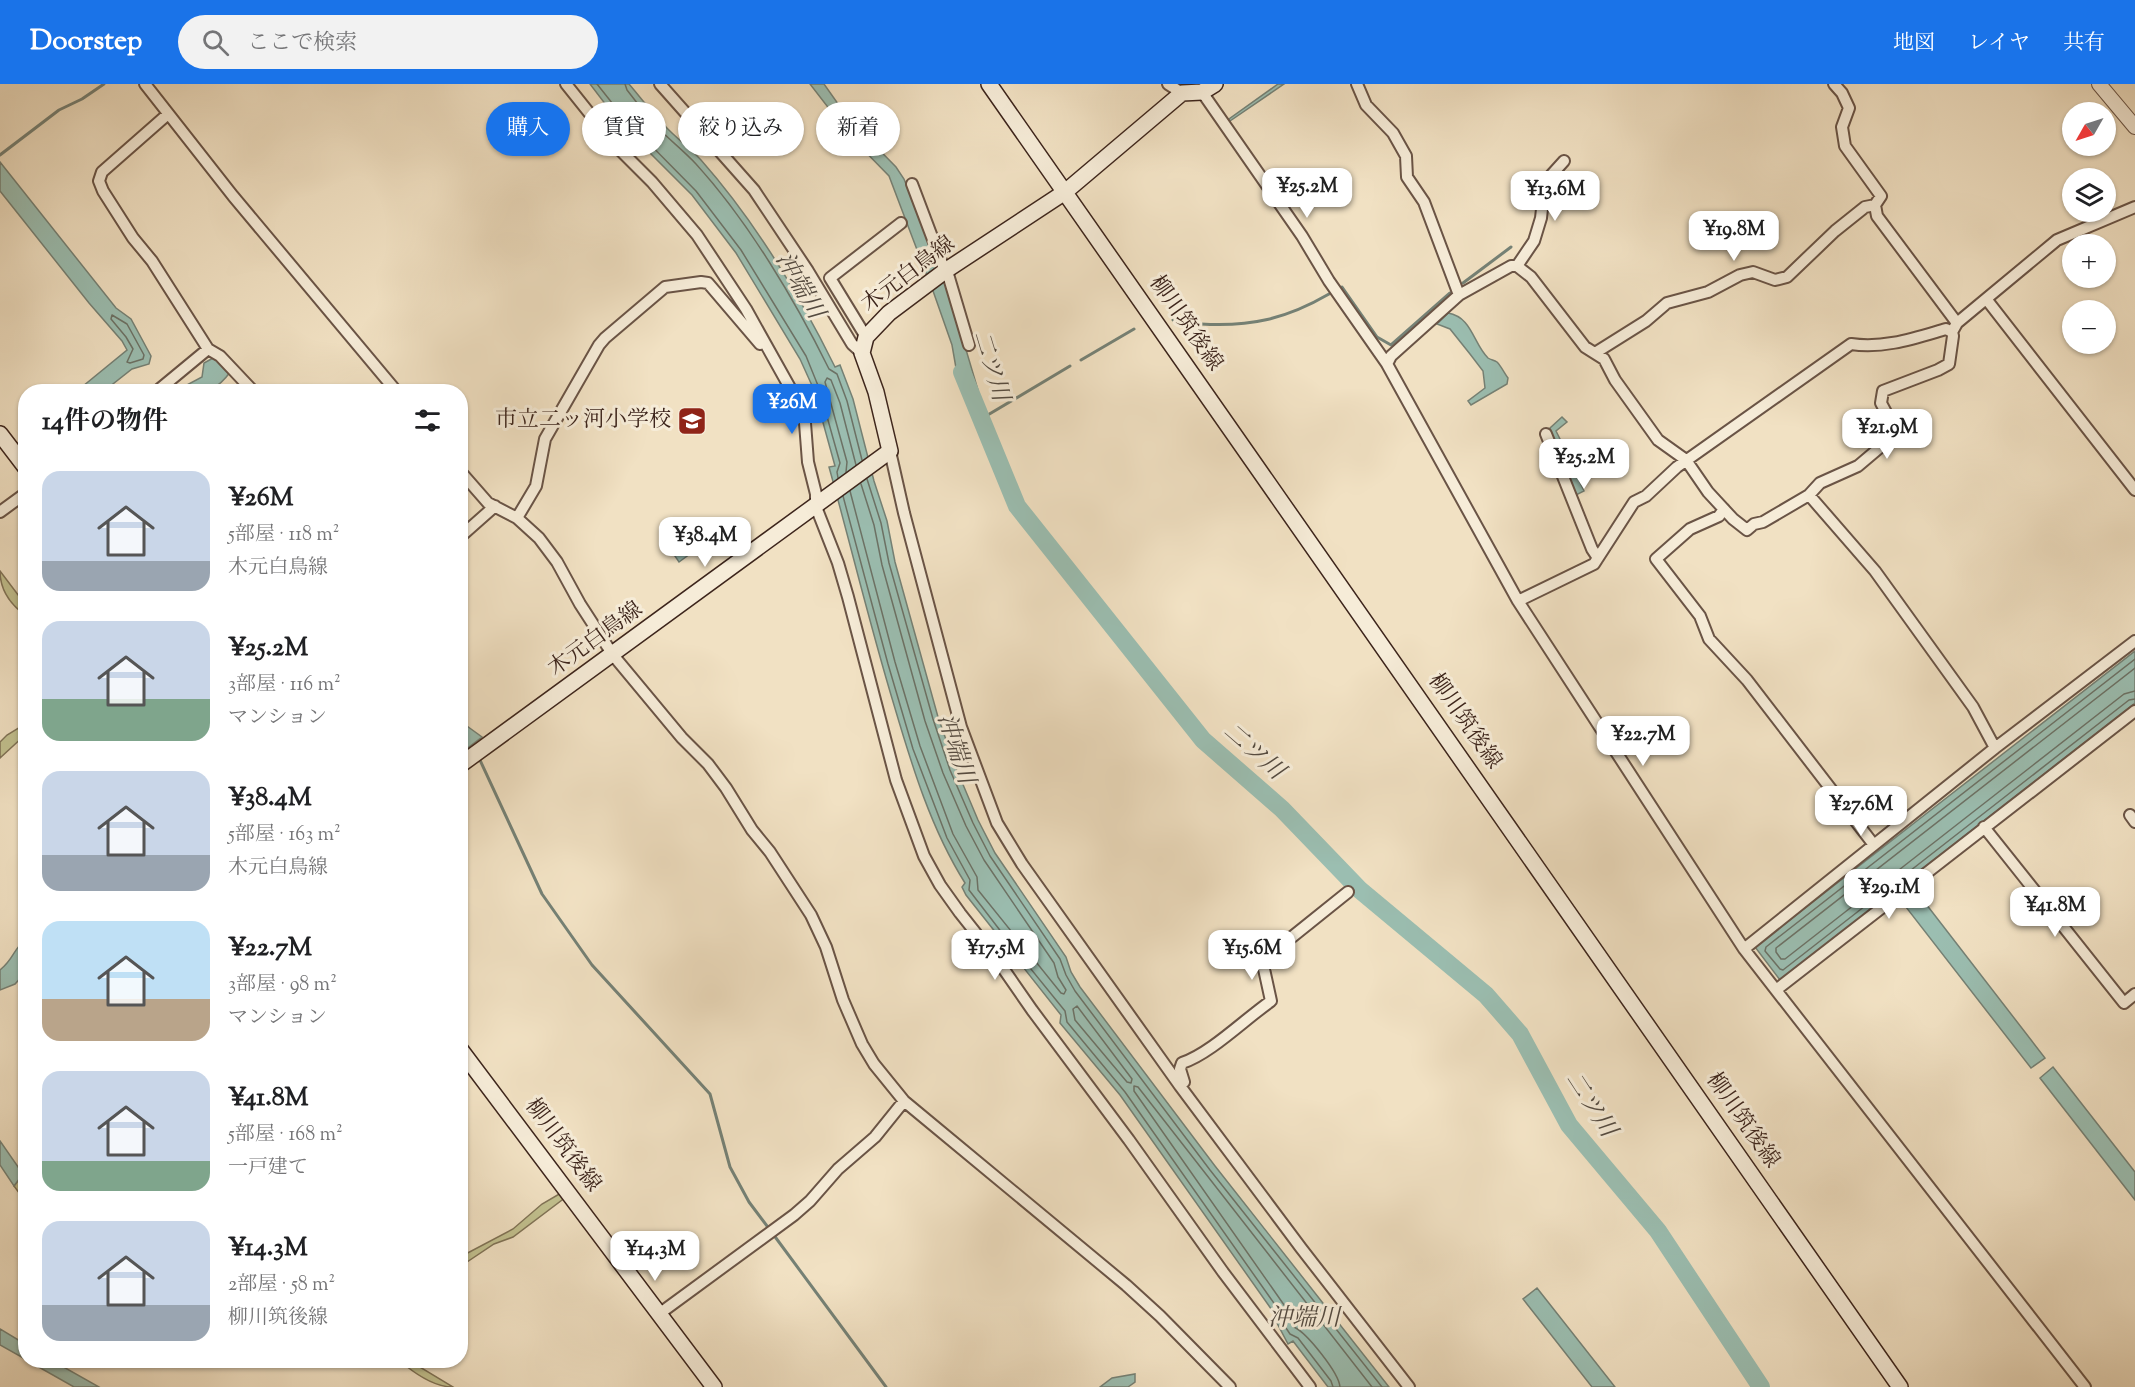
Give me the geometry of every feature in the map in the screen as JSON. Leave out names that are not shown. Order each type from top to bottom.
[{"type":"main road","name":"柳川筑後線","points":[[989,84],[1900,1387]]},
{"type":"main road","points":[[1182,93],[1209,88]]},
{"type":"main road","name":"木元白鳥線","points":[[864,345],[890,313],[946,271],[1065,192],[1182,93]]},
{"type":"main road","points":[[864,345],[876,392],[886,454]]},
{"type":"main road","points":[[0,434],[18,458]]},
{"type":"main road","name":"木元白鳥線","points":[[468,760],[886,454]]},
{"type":"main road","name":"柳川筑後線","points":[[468,1060],[714,1387]]},
{"type":"street","points":[[145,84],[233,196],[390,384]]},
{"type":"street","points":[[566,84],[614,144],[652,182],[697,235],[746,309],[794,395],[805,423],[808,462],[816,494],[863,651],[896,780],[924,856],[940,885],[1129,1140],[1223,1272],[1310,1387]]},
{"type":"street","points":[[660,84],[754,190],[808,271],[852,344],[864,345]]},
{"type":"street","points":[[1167,84],[1182,93]]},
{"type":"street","points":[[1357,84],[1366,105],[1393,133],[1406,156],[1407,177],[1425,202],[1459,295]]},
{"type":"street","points":[[1387,364],[1391,356],[1459,295],[1511,266],[1517,266],[1531,277],[1585,346],[1604,359],[1615,380],[1658,440],[1686,460],[1708,492],[1748,530],[1754,524],[1763,522],[1809,495],[1820,483],[1858,466],[1897,433],[1881,403],[1883,391],[1949,364],[1954,328],[1877,216],[1875,205],[1881,196],[1845,146],[1842,127],[1849,108],[1842,93],[1834,84]]},
{"type":"street","points":[[2099,84],[2135,127]]},
{"type":"street","points":[[1209,88],[1329,281],[1387,364],[1518,601],[1744,949],[2085,1387]]},
{"type":"street","points":[[168,114],[102,172],[99,181],[133,238],[152,261],[208,350],[220,356],[246,384]]},
{"type":"street","points":[[1517,266],[1534,241],[1541,218],[1545,182],[1564,160]]},
{"type":"street","points":[[912,184],[946,271],[969,345]]},
{"type":"street","points":[[1595,353],[1646,321],[1667,303],[1708,292],[1740,275],[1753,272],[1775,280],[1787,276],[1835,231],[1865,207],[1875,205]]},
{"type":"street","points":[[1518,601],[1594,564],[1634,502],[1646,496],[1686,460],[1851,344],[1866,346],[1903,342],[1954,328],[2057,240],[2135,207]]},
{"type":"street","points":[[864,345],[830,278],[901,223]]},
{"type":"street","points":[[516,517],[536,486],[545,439],[599,345],[665,287],[708,283],[776,362]]},
{"type":"street","points":[[1987,300],[2135,490]]},
{"type":"street","points":[[166,384],[208,350]]},
{"type":"street","points":[[1546,434],[1592,549],[1598,558]]},
{"type":"street","points":[[886,454],[961,727],[997,823],[1022,864],[1180,1086],[1409,1387]]},
{"type":"street","points":[[468,480],[488,503],[516,517],[539,538],[557,562],[580,604],[613,655],[682,738],[708,764],[726,788],[811,915],[826,947],[843,999],[862,1044],[874,1064],[904,1101],[1126,1285],[1230,1387]]},
{"type":"street","points":[[1809,495],[1875,571],[1973,707],[1995,748]]},
{"type":"street","points":[[0,512],[18,499]]},
{"type":"street","points":[[468,531],[499,508]]},
{"type":"street","points":[[1724,509],[1719,516],[1690,529],[1656,559],[1700,616],[1709,639],[1747,680],[1874,845]]},
{"type":"street","points":[[1744,949],[1995,748],[2135,641]]},
{"type":"street","points":[[1776,990],[2135,711]]},
{"type":"street","points":[[1984,827],[2124,1004],[2135,994]]},
{"type":"street","points":[[1180,1086],[1184,1082],[1180,1069],[1182,1063],[1208,1049],[1271,1001],[1264,969],[1267,957],[1348,892]]},
{"type":"street","points":[[659,1314],[794,1215],[838,1170],[876,1137],[904,1101]]},
{"type":"shaded area","points":[[0,571],[18,595],[18,609],[7,596],[0,578]]},
{"type":"shaded area","points":[[18,728],[18,741],[0,758],[0,742]]},
{"type":"shaded area","points":[[561,1193],[566,1197],[513,1237],[494,1244],[468,1261],[468,1253],[513,1229],[542,1204]]},
{"type":"shaded area","points":[[410,1368],[422,1368],[453,1387],[439,1385]]},
{"type":"water","name":"沖端川","points":[[590,84],[629,84],[644,102],[604,102]]},
{"type":"water","points":[[810,84],[824,84],[837,102],[824,102]]},
{"type":"water","points":[[1278,84],[1284,84],[1230,121],[1229,119]]},
{"type":"water","name":"沖端川","points":[[666,127],[678,139],[678,156],[697,156],[721,183],[775,259],[835,367],[840,365],[853,399],[887,521],[895,562],[938,717],[956,768],[995,853],[1066,957],[1071,972],[1080,987],[1215,1166],[1389,1387],[1328,1387],[1293,1341],[1288,1344],[1277,1323],[1279,1320],[1120,1095],[1060,1023],[1061,1015],[966,895],[962,887],[965,883],[932,819],[908,751],[829,467],[835,466],[814,390],[800,359],[736,253],[692,195],[653,156],[666,156]]},
{"type":"water","points":[[870,156],[885,156],[904,179],[939,267],[927,276],[889,176]]},
{"type":"water","points":[[0,162],[116,308],[131,319],[151,356],[149,364],[132,369],[113,384],[86,384],[127,350],[0,191]]},
{"type":"water","points":[[945,279],[978,390],[965,395],[956,368],[952,345],[932,288]]},
{"type":"water","points":[[1448,313],[1456,315],[1467,325],[1483,352],[1488,358],[1497,362],[1508,378],[1507,384],[1471,405],[1468,401],[1485,388],[1483,371],[1450,329],[1437,324]]},
{"type":"water","points":[[215,357],[231,371],[219,384],[189,384],[202,377],[204,363]]},
{"type":"water","points":[[1562,417],[1567,422],[1556,431],[1560,439],[1554,443],[1550,428]]},
{"type":"water","points":[[1563,445],[1584,491],[1576,495],[1555,449]]},
{"type":"water","points":[[696,521],[709,540],[679,562],[666,543]]},
{"type":"water","points":[[2135,651],[2135,703],[1780,980],[1755,947]]},
{"type":"water","points":[[468,727],[482,737],[468,748]]},
{"type":"water","points":[[1916,891],[2045,1058],[2031,1068],[1902,902]]},
{"type":"water","points":[[18,948],[18,981],[0,990],[0,970]]},
{"type":"water","points":[[2053,1067],[2135,1172],[2135,1200],[2040,1078]]},
{"type":"water","points":[[0,1141],[18,1167],[18,1181],[14,1186],[0,1165]]},
{"type":"water","points":[[1537,1288],[1615,1387],[1592,1387],[1523,1299]]},
{"type":"water","points":[[0,1329],[18,1340],[18,1355],[0,1345]]},
{"type":"water","points":[[40,1368],[65,1368],[99,1387],[74,1387]]},
{"type":"water","points":[[1135,1374],[1135,1382],[1128,1387],[1100,1387],[1112,1378]]},
{"type":"waterway","points":[[0,155],[59,110],[82,99],[104,84]]},
{"type":"waterway","points":[[1463,283],[1511,247]]},
{"type":"waterway","points":[[1342,287],[1377,337],[1391,345],[1450,293]]},
{"type":"waterway","points":[[1173,320],[1219,325],[1267,320],[1298,310],[1329,294]]},
{"type":"waterway","points":[[1081,360],[1134,329]]},
{"type":"waterway","points":[[981,419],[1070,366]]},
{"type":"waterway","name":"二ツ川","points":[[962,372],[1017,506],[1203,740],[1282,809],[1360,890],[1486,995],[1520,1034],[1569,1125],[1658,1231],[1761,1387]]},
{"type":"waterway","points":[[479,758],[542,894],[592,965],[710,1094],[730,1167],[749,1202],[770,1230]]},
{"type":"waterway","points":[[773,1234],[886,1387]]},
{"type":"place","name":"市立二ッ河小学校","points":[[692,421]]}]
